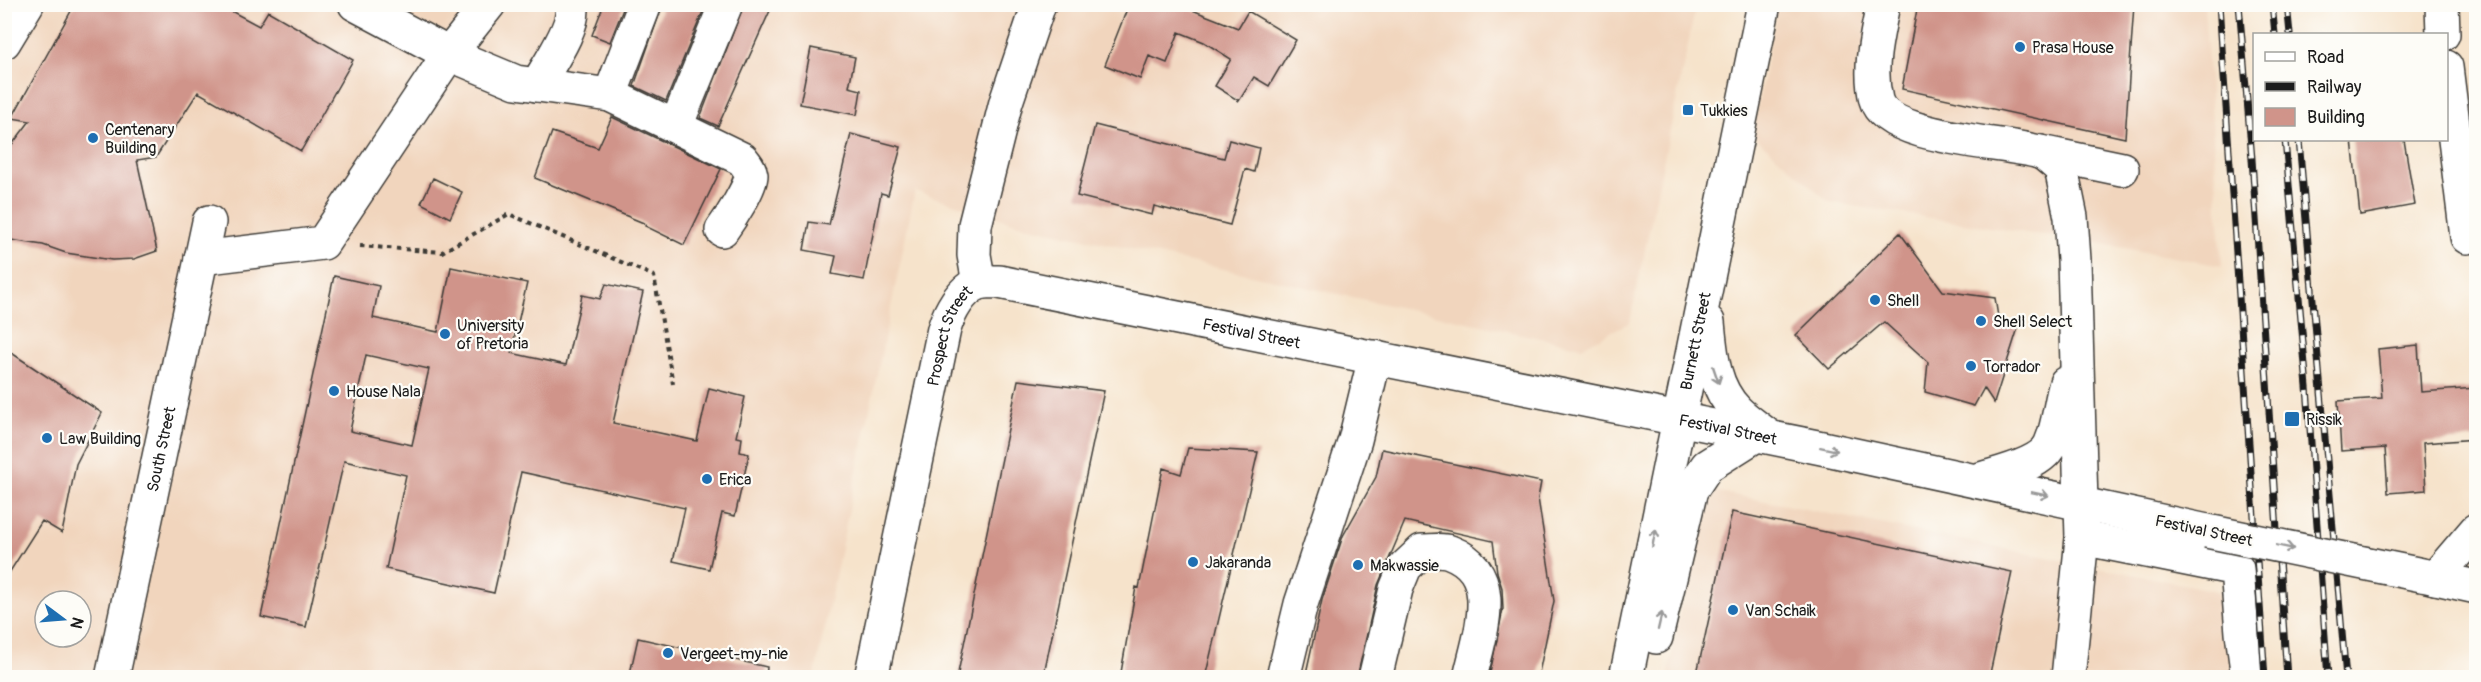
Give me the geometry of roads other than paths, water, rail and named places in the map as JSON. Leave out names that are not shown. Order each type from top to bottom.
[{"type":"street","points":[[4,42],[27,4]]},
{"type":"street","points":[[355,4],[449,54],[516,82],[610,95],[742,159],[748,166],[751,176],[736,209],[722,230]]},
{"type":"street","points":[[201,258],[323,243],[449,54],[489,4]]},
{"type":"street","points":[[537,85],[571,23],[573,10],[571,4]]},
{"type":"street","points":[[610,95],[645,4]]},
{"type":"street","points":[[676,126],[726,4]]},
{"type":"street","name":"Prospect Street","points":[[871,678],[944,329],[947,320],[966,291],[979,283],[974,255],[975,225],[1006,102],[1039,4]]},
{"type":"street","name":"Burnett Street","points":[[1626,678],[1764,4]]},
{"type":"street","points":[[1883,4],[1872,71],[1876,104],[1888,117],[1913,128],[1973,142],[2040,152],[2122,169]]},
{"type":"street","points":[[2442,4],[2443,33]]},
{"type":"street","points":[[2448,83],[2467,237]]},
{"type":"street","points":[[2040,152],[2061,168],[2071,217],[2082,538],[2068,678]]},
{"type":"street","name":"South Street","points":[[112,678],[209,222]]},
{"type":"street","name":"Festival Street","points":[[979,283],[999,282],[1375,357],[1976,480],[2207,531],[2474,584]]},
{"type":"street","points":[[1647,678],[1691,490],[1707,466],[1764,436],[1737,411],[1722,392],[1713,367],[1704,297]]},
{"type":"street","points":[[1976,480],[2037,460],[2046,452],[2052,443],[2065,388],[2077,353]]},
{"type":"street","points":[[1282,678],[1301,604],[1355,440],[1375,357]]},
{"type":"street","points":[[2428,576],[2476,530]]},
{"type":"street","points":[[2082,538],[2237,569],[2248,678]]},
{"type":"street","points":[[1375,678],[1396,589],[1405,567],[1422,550],[1449,552],[1471,565],[1484,585],[1485,612],[1470,678]]},
{"type":"railway","points":[[2219,4],[2265,678]]},
{"type":"railway","points":[[2239,4],[2252,159],[2287,678]]},
{"type":"railway","points":[[2272,4],[2275,33]]},
{"type":"railway","points":[[2287,4],[2290,33]]},
{"type":"railway","points":[[2285,141],[2307,387],[2328,678]]},
{"type":"railway","points":[[2299,141],[2346,678]]},
{"type":"place","name":"Prasa House","points":[[2020,47]]},
{"type":"place","name":"Tukkies","points":[[1688,110]]},
{"type":"place","name":"Centenary Building","points":[[93,138]]},
{"type":"place","name":"Shell","points":[[1875,300]]},
{"type":"place","name":"Shell Select","points":[[1981,321]]},
{"type":"place","name":"University of Pretoria","points":[[445,334]]},
{"type":"place","name":"Torrador","points":[[1971,366]]},
{"type":"place","name":"House Nala","points":[[334,391]]},
{"type":"place","name":"Rissik","points":[[2292,419]]},
{"type":"place","name":"Law Building","points":[[47,438]]},
{"type":"place","name":"Erica","points":[[707,479]]},
{"type":"place","name":"Jakaranda","points":[[1193,562]]},
{"type":"place","name":"Makwassie","points":[[1358,565]]},
{"type":"place","name":"Van Schaik","points":[[1733,610]]},
{"type":"place","name":"Vergeet-my-nie","points":[[668,653]]}]
